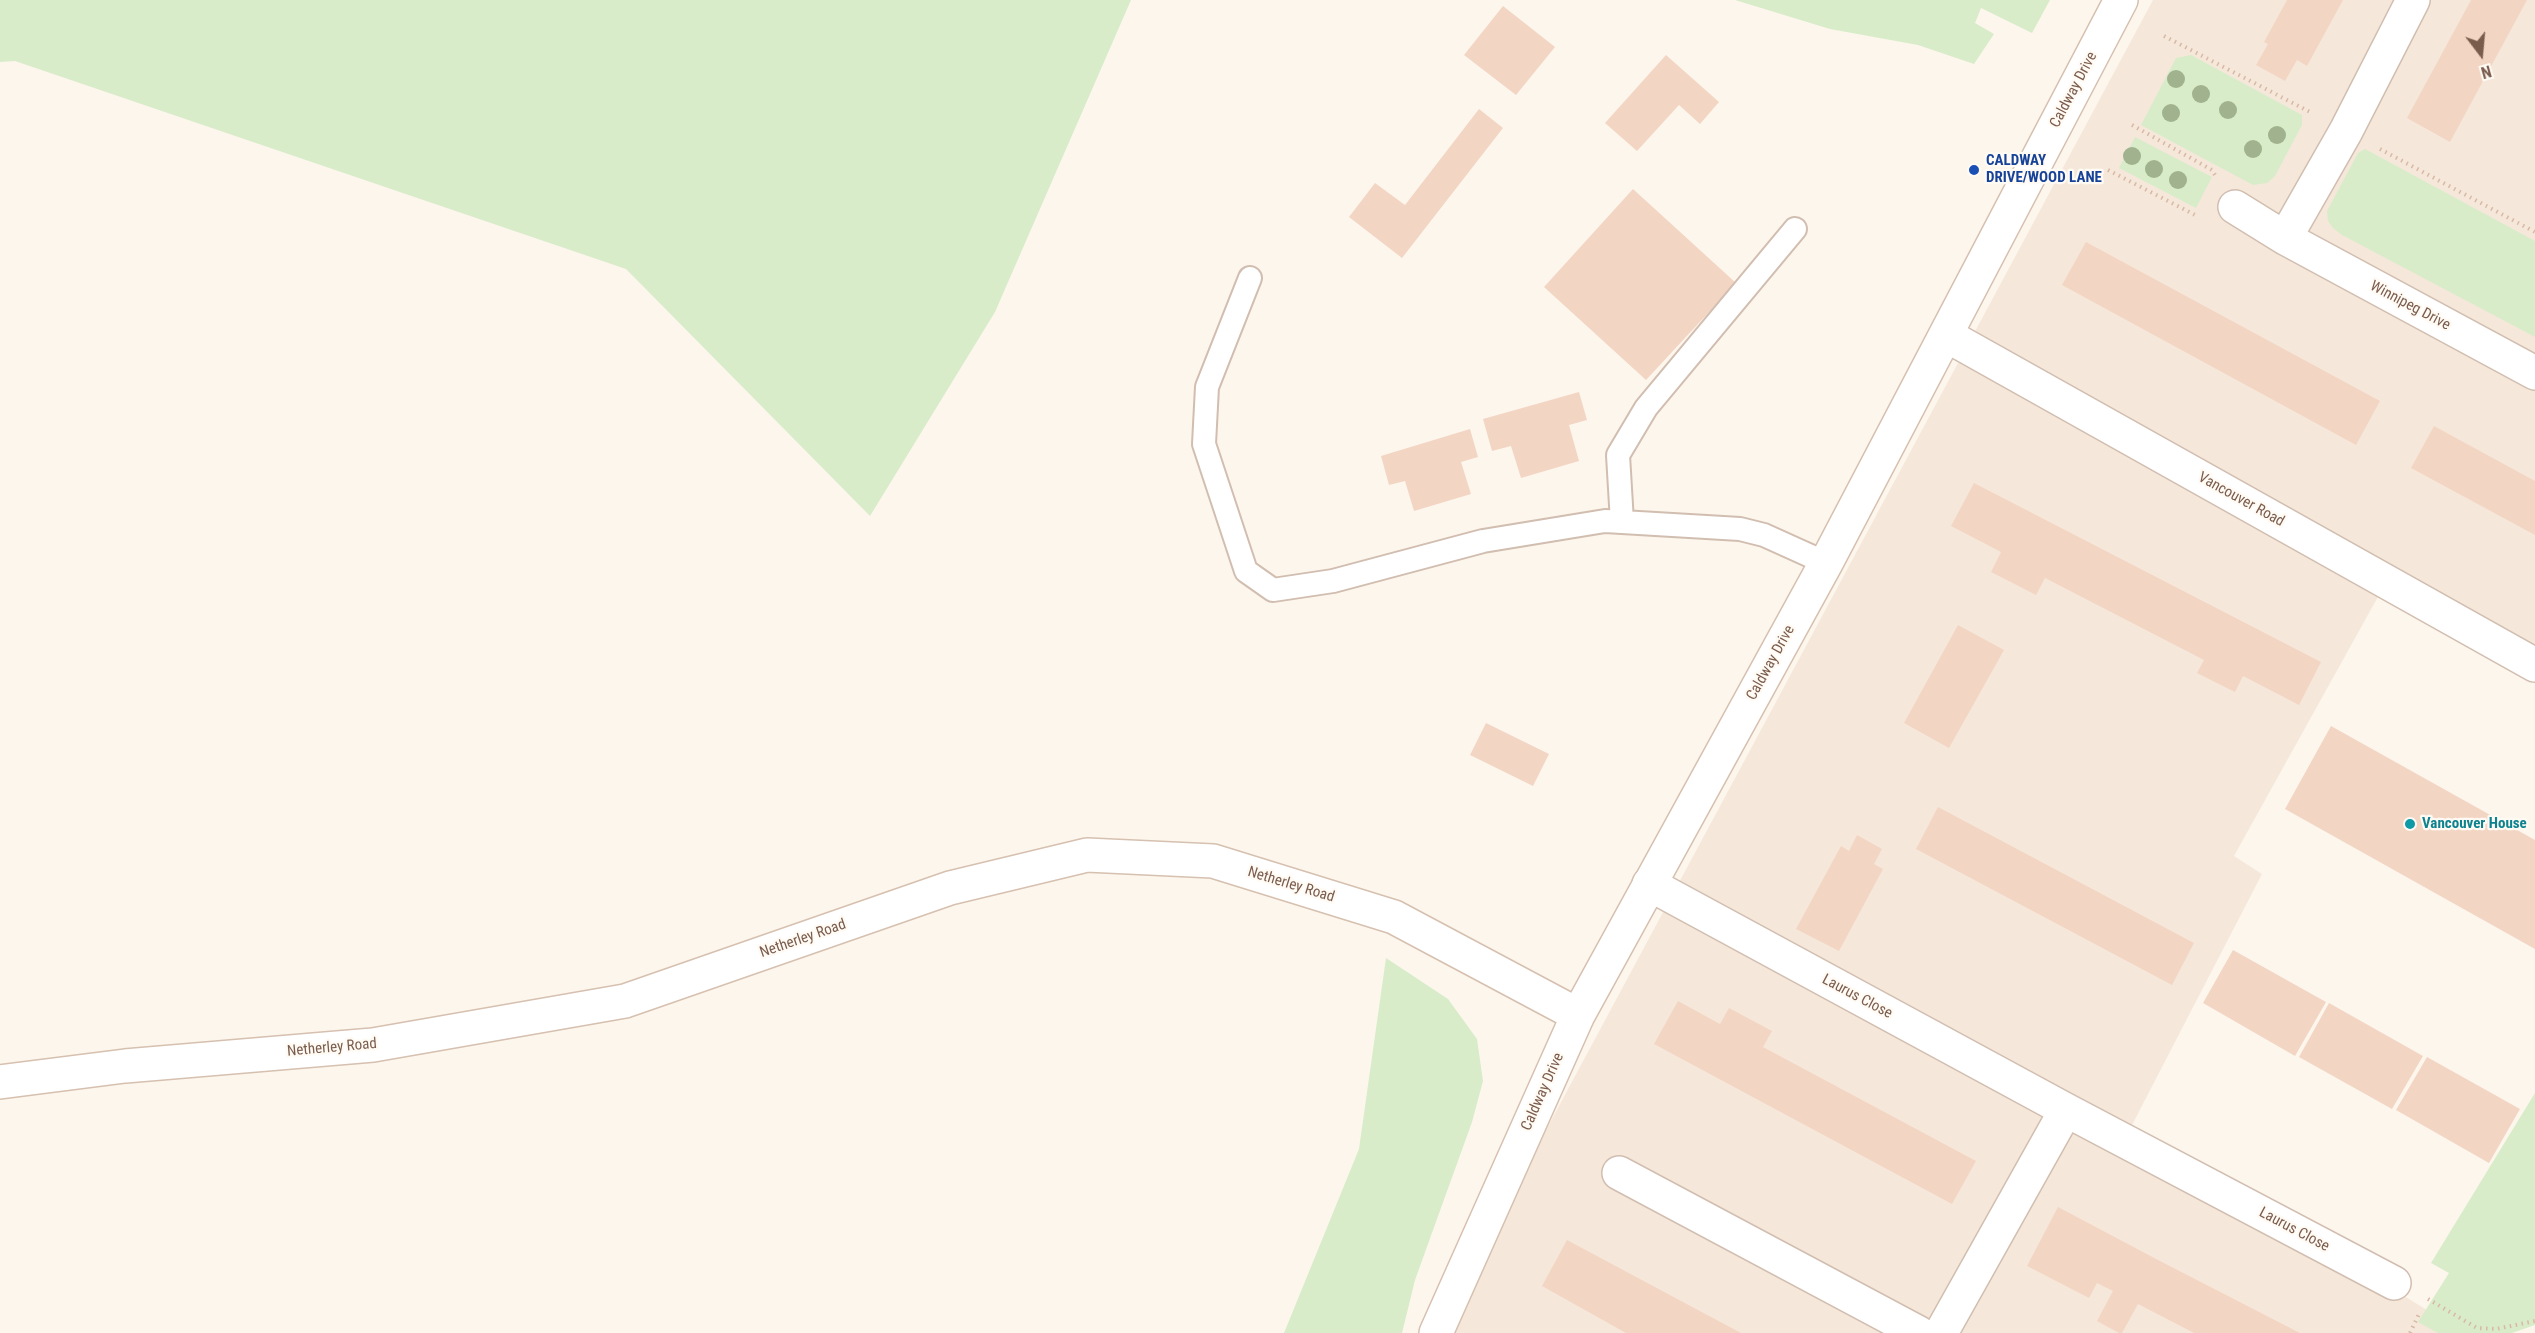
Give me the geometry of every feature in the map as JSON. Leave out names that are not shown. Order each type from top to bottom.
[{"type":"street","name":"Caldway Drive","points":[[1436,1333],[1578,1015],[1826,563],[2121,0]]},
{"type":"street","points":[[2285,238],[2346,130],[2413,0]]},
{"type":"street","name":"Winnipeg Drive","points":[[2235,207],[2285,238],[2535,373]]},
{"type":"street","name":"Vancouver Road","points":[[1946,335],[2535,665]]},
{"type":"street","name":"Netherley Road","points":[[0,1082],[125,1066],[373,1045],[625,1001],[950,888],[1087,855],[1213,861],[1394,917],[1578,1015]]},
{"type":"street","name":"Laurus Close","points":[[1649,884],[2066,1110],[2394,1283]]},
{"type":"street","points":[[1941,1333],[2066,1110]]},
{"type":"street","points":[[1619,1173],[1919,1333]]},
{"type":"lane","points":[[1622,522],[1617,455],[1646,408],[1795,229]]},
{"type":"lane","points":[[1250,278],[1207,387],[1204,444],[1246,571],[1273,590],[1333,581],[1483,541],[1605,521],[1740,529],[1764,535],[1826,563]]},
{"type":"path","points":[[2108,170],[2199,217],[2235,207],[2212,170],[2132,125]]},
{"type":"path","points":[[2410,1333],[2426,1298],[2477,1328],[2496,1329],[2535,1320]]},
{"type":"shaded area","points":[[2153,0],[2535,0],[2535,656],[2389,577],[2234,856],[2262,874],[2131,1127],[2464,1333],[1437,1333]]},
{"type":"green space","points":[[0,0],[1131,0],[995,312],[870,516],[626,269],[15,61],[0,62]]},
{"type":"green space","points":[[1735,0],[2050,0],[2032,33],[1981,8],[1975,23],[1994,34],[1974,64],[1918,45],[1830,29]]},
{"type":"green space","points":[[2191,55],[2302,115],[2302,125],[2275,176],[2267,183],[2253,185],[2141,125],[2176,58]]},
{"type":"green space","points":[[2135,137],[2212,177],[2196,208],[2119,168]]},
{"type":"green space","points":[[2365,149],[2535,241],[2535,337],[2342,235],[2333,228],[2328,221],[2327,211],[2358,153]]},
{"type":"green space","points":[[1386,958],[1448,999],[1477,1039],[1483,1081],[1472,1122],[1415,1280],[1402,1333],[1284,1333],[1359,1149]]},
{"type":"green space","points":[[2535,1093],[2535,1325],[2512,1333],[2438,1333],[2418,1322],[2449,1273],[2431,1263]]},
{"type":"building","points":[[2287,0],[2343,0],[2307,66],[2297,60],[2285,81],[2256,65],[2268,44],[2264,42]]},
{"type":"building","points":[[2471,0],[2527,0],[2450,142],[2407,118]]},
{"type":"building","points":[[1503,6],[1555,47],[1516,95],[1464,55]]},
{"type":"building","points":[[1666,55],[1719,102],[1700,124],[1679,105],[1637,151],[1605,123]]},
{"type":"building","points":[[1479,109],[1503,128],[1402,258],[1349,217],[1375,183],[1405,205]]},
{"type":"building","points":[[1633,189],[1736,283],[1646,380],[1544,287]]},
{"type":"building","points":[[2086,242],[2380,401],[2356,445],[2062,285]]},
{"type":"building","points":[[1579,392],[1587,420],[1569,425],[1579,461],[1521,478],[1511,446],[1492,451],[1483,419]]},
{"type":"building","points":[[2434,426],[2535,481],[2535,535],[2411,468]]},
{"type":"building","points":[[1470,429],[1478,457],[1461,462],[1471,494],[1414,511],[1405,481],[1389,485],[1381,456]]},
{"type":"building","points":[[1974,483],[2321,662],[2299,705],[2243,676],[2235,692],[2197,673],[2204,660],[2045,578],[2036,595],[1991,572],[2001,552],[1951,526]]},
{"type":"building","points":[[1958,625],[2004,650],[1949,748],[1904,723]]},
{"type":"building","points":[[1486,723],[1549,754],[1533,786],[1470,755]]},
{"type":"building","name":"Vancouver House","points":[[2331,726],[2535,840],[2535,949],[2285,809]]},
{"type":"building","points":[[1938,807],[2194,943],[2172,985],[1916,849]]},
{"type":"building","points":[[1857,835],[1882,849],[1874,864],[1883,869],[1839,951],[1796,929],[1841,846],[1849,851]]},
{"type":"building","points":[[2233,950],[2326,1002],[2295,1056],[2203,1003]]},
{"type":"building","points":[[1678,1001],[1720,1024],[1729,1008],[1772,1031],[1763,1047],[1976,1161],[1952,1204],[1654,1044]]},
{"type":"building","points":[[2329,1003],[2423,1056],[2392,1109],[2299,1057]]},
{"type":"building","points":[[2427,1057],[2520,1109],[2489,1163],[2396,1110]]},
{"type":"building","points":[[2058,1207],[2300,1333],[2194,1333],[2138,1304],[2122,1333],[2119,1333],[2097,1321],[2113,1291],[2097,1283],[2089,1298],[2027,1266]]},
{"type":"building","points":[[1567,1240],[1741,1333],[1626,1333],[1542,1286]]},
{"type":"place","name":"CALDWAY DRIVE/WOOD LANE","points":[[1974,170]]},
{"type":"place","name":"Vancouver House","points":[[2410,824]]}]
